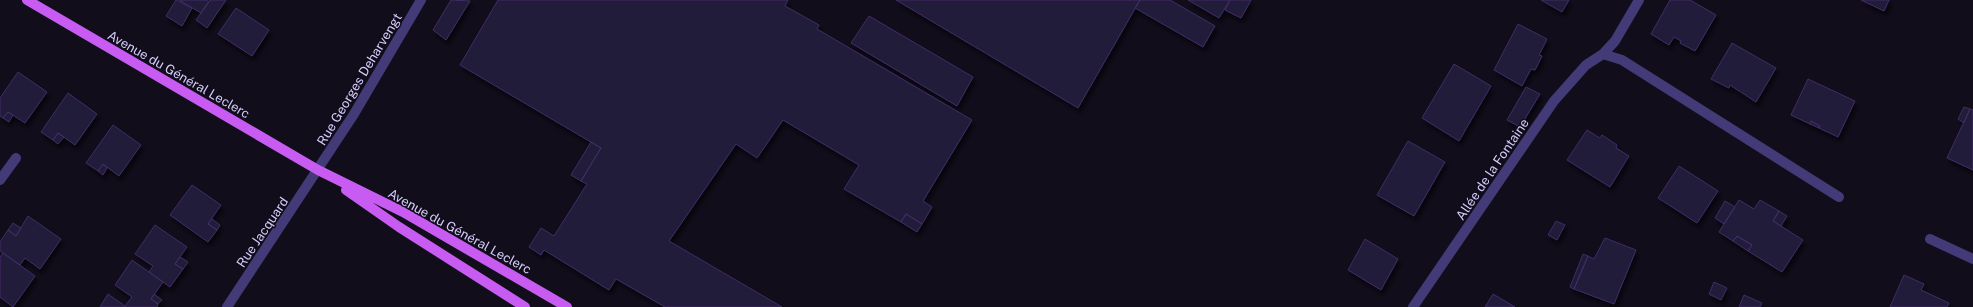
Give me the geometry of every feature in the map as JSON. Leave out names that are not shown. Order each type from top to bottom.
[{"type":"main road","name":"Avenue du Général Leclerc","points":[[26,0],[318,170],[403,212],[567,307]]},
{"type":"main road","name":"Avenue du Général Leclerc","points":[[318,170],[399,227],[525,307]]},
{"type":"street","name":"Rue Georges Deharvengt","points":[[318,170],[354,114],[421,0]]},
{"type":"street","name":"Allée de la Fontaine","points":[[1413,307],[1554,101],[1586,65],[1602,54],[1615,41],[1638,0]]},
{"type":"street","points":[[1602,54],[1622,60],[1839,197]]},
{"type":"street","points":[[0,180],[16,158]]},
{"type":"street","name":"Rue Jacquard","points":[[226,307],[318,170]]},
{"type":"street","points":[[1930,239],[1973,259]]},
{"type":"building","points":[[176,0],[192,8],[182,26],[166,16]]},
{"type":"building","points":[[179,0],[206,0],[209,2],[201,13]]},
{"type":"building","points":[[210,0],[226,0],[207,28],[196,20]]},
{"type":"building","points":[[451,0],[470,1],[446,40],[433,30]]},
{"type":"building","points":[[498,0],[788,0],[785,6],[819,25],[817,29],[972,120],[923,201],[932,207],[922,224],[906,214],[901,222],[844,189],[859,165],[783,120],[757,158],[736,144],[669,241],[782,307],[665,307],[616,279],[609,290],[544,250],[541,255],[529,247],[541,228],[554,236],[587,184],[581,181],[601,148],[460,65]]},
{"type":"building","points":[[896,0],[1140,0],[1078,108]]},
{"type":"building","points":[[1140,0],[1170,0],[1215,26],[1203,47],[1135,8]]},
{"type":"building","points":[[1188,0],[1230,0],[1219,18]]},
{"type":"building","points":[[1230,0],[1251,0],[1241,18],[1225,10]]},
{"type":"building","points":[[1541,0],[1569,0],[1562,12]]},
{"type":"building","points":[[1670,0],[1690,0],[1716,15],[1695,51],[1680,43],[1681,41],[1674,37],[1669,45],[1651,34]]},
{"type":"building","points":[[1861,0],[1889,0],[1884,11]]},
{"type":"building","points":[[236,8],[269,30],[252,56],[218,34]]},
{"type":"building","points":[[869,16],[973,77],[957,106],[851,43]]},
{"type":"building","points":[[1518,24],[1547,39],[1539,55],[1542,56],[1535,70],[1531,69],[1522,86],[1494,70]]},
{"type":"building","points":[[1732,43],[1776,68],[1756,102],[1730,85],[1729,88],[1711,79]]},
{"type":"building","points":[[1454,64],[1491,86],[1459,141],[1422,118]]},
{"type":"building","points":[[18,72],[47,92],[25,123],[8,112],[3,118],[0,116],[0,98]]},
{"type":"building","points":[[1808,79],[1855,101],[1838,137],[1819,128],[1820,126],[1811,121],[1810,124],[1791,115]]},
{"type":"building","points":[[1526,87],[1540,94],[1520,127],[1507,120]]},
{"type":"building","points":[[68,93],[97,114],[75,145],[58,133],[53,140],[41,132]]},
{"type":"building","points":[[1964,107],[1970,109],[1964,123],[1958,119]]},
{"type":"building","points":[[1970,109],[1973,110],[1973,170],[1947,158]]},
{"type":"building","points":[[8,112],[13,115],[9,122],[3,118]]},
{"type":"building","points":[[1811,121],[1820,126],[1819,128],[1810,124]]},
{"type":"building","points":[[113,125],[141,145],[119,176],[103,164],[98,171],[86,163]]},
{"type":"building","points":[[1587,130],[1600,138],[1602,135],[1617,145],[1616,148],[1629,156],[1610,187],[1567,160]]},
{"type":"building","points":[[58,133],[64,137],[58,144],[53,140]]},
{"type":"building","points":[[1408,141],[1445,162],[1414,216],[1377,195]]},
{"type":"building","points":[[591,142],[601,148],[581,181],[571,175]]},
{"type":"building","points":[[103,164],[107,168],[103,175],[98,171]]},
{"type":"building","points":[[1679,166],[1718,191],[1697,223],[1658,198]]},
{"type":"building","points":[[192,185],[221,205],[208,224],[217,230],[208,242],[170,215]]},
{"type":"building","points":[[1739,200],[1754,209],[1760,200],[1779,211],[1773,221],[1803,240],[1782,272],[1748,251],[1752,245],[1737,236],[1733,241],[1719,232]]},
{"type":"building","points":[[1725,201],[1735,207],[1724,224],[1715,218]]},
{"type":"building","points":[[1779,211],[1787,216],[1781,226],[1773,221]]},
{"type":"building","points":[[906,214],[922,224],[917,232],[901,222]]},
{"type":"building","points":[[28,216],[61,239],[40,269],[25,258],[20,265],[0,251],[0,242],[8,230],[16,236]]},
{"type":"building","points":[[212,219],[220,225],[217,230],[208,224]]},
{"type":"building","points":[[1556,221],[1565,225],[1557,240],[1548,235]]},
{"type":"building","points":[[13,223],[21,228],[16,236],[8,230]]},
{"type":"building","points":[[155,225],[187,247],[175,264],[183,269],[170,287],[149,272],[153,266],[135,254]]},
{"type":"building","points":[[1737,236],[1752,245],[1748,251],[1733,241]]},
{"type":"building","points":[[1605,238],[1636,250],[1614,304],[1574,289],[1588,256],[1594,259]]},
{"type":"building","points":[[1365,239],[1398,259],[1381,290],[1348,270]]},
{"type":"building","points":[[3,253],[35,276],[13,307],[0,297],[0,257]]},
{"type":"building","points":[[1583,254],[1588,256],[1574,289],[1570,287]]},
{"type":"building","points":[[180,257],[188,262],[183,269],[175,264]]},
{"type":"building","points":[[132,260],[163,282],[151,299],[158,304],[157,307],[100,307],[108,294],[125,306],[132,297],[115,285]]},
{"type":"building","points":[[1904,275],[1924,284],[1921,290],[1949,303],[1947,307],[1890,307]]},
{"type":"building","points":[[1714,282],[1727,288],[1721,300],[1709,294]]},
{"type":"building","points":[[154,294],[162,300],[158,304],[151,299]]},
{"type":"building","points":[[1493,294],[1515,307],[1485,307]]},
{"type":"building","points":[[1744,295],[1762,303],[1760,307],[1739,307]]}]
